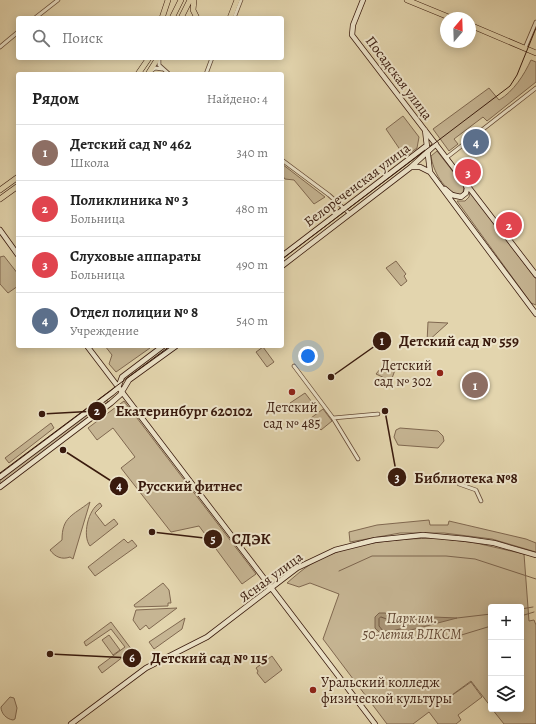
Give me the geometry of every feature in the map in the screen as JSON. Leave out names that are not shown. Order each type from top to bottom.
[{"type":"main road","points":[[163,16],[168,0]]},
{"type":"main road","points":[[173,16],[181,0]]},
{"type":"main road","points":[[182,16],[190,0]]},
{"type":"main road","points":[[194,0],[193,10],[196,16]]},
{"type":"main road","points":[[231,16],[237,0]]},
{"type":"main road","points":[[407,0],[440,14]]},
{"type":"main road","points":[[476,28],[536,53]]},
{"type":"main road","points":[[139,72],[147,60]]},
{"type":"main road","points":[[150,72],[157,60]]},
{"type":"main road","points":[[0,190],[16,178]]},
{"type":"main road","points":[[0,199],[16,187]]},
{"type":"street","points":[[38,16],[58,0]]},
{"type":"street","points":[[235,16],[241,0]]},
{"type":"street","name":"Посадская улица","points":[[364,0],[353,25],[352,35],[536,275]]},
{"type":"street","points":[[525,48],[536,22]]},
{"type":"street","points":[[0,47],[16,34]]},
{"type":"street","points":[[149,60],[154,64]]},
{"type":"street","points":[[159,60],[159,64],[166,72]]},
{"type":"street","points":[[207,72],[211,60]]},
{"type":"street","points":[[150,72],[155,68],[162,69]]},
{"type":"street","points":[[446,158],[536,88]]},
{"type":"street","name":"Посадская улица","points":[[424,130],[430,172],[536,314]]},
{"type":"street","points":[[426,146],[436,144]]},
{"type":"street","points":[[411,167],[427,154],[436,144]]},
{"type":"street","name":"Белореченская улица","points":[[284,254],[426,146]]},
{"type":"street","points":[[284,161],[329,195],[350,214]]},
{"type":"street","points":[[411,167],[420,167],[430,172]]},
{"type":"street","name":"Белореченская улица","points":[[284,264],[411,167]]},
{"type":"street","name":"Посадская улица","points":[[439,184],[452,195],[463,196],[467,188],[458,172]]},
{"type":"street","points":[[0,230],[16,252]]},
{"type":"street","points":[[89,348],[375,724]]},
{"type":"street","points":[[0,477],[112,393],[118,386],[122,377],[160,348]]},
{"type":"street","points":[[0,487],[110,403],[122,391],[129,380],[173,348]]},
{"type":"street","points":[[294,366],[333,418],[358,459]]},
{"type":"street","points":[[333,418],[378,414]]},
{"type":"street","points":[[459,484],[476,490],[481,501]]},
{"type":"street","name":"Ясная улица","points":[[71,724],[146,668],[207,637],[297,568],[335,550],[350,545],[400,536],[428,536],[494,543],[536,555]]},
{"type":"green space","points":[[531,60],[536,62],[536,82],[487,121],[483,117],[454,139],[458,144],[449,151],[433,129],[489,88],[499,100],[518,82]]},
{"type":"green space","points":[[403,116],[419,137],[417,148],[405,157],[386,129]]},
{"type":"green space","points":[[437,151],[464,186],[463,193],[459,195],[454,193],[440,180],[434,168],[431,156]]},
{"type":"green space","points":[[284,166],[325,197],[314,204],[294,180],[285,179]]},
{"type":"green space","points":[[470,192],[536,279],[536,305],[531,303],[457,201],[465,201],[469,197]]},
{"type":"green space","points":[[4,256],[16,271],[16,287],[8,293],[0,284],[0,257]]},
{"type":"green space","points":[[396,261],[406,274],[404,276],[407,281],[401,286],[386,268]]},
{"type":"green space","points":[[428,322],[448,323],[427,342]]},
{"type":"green space","points":[[107,348],[150,348],[116,372],[109,364],[112,355]]},
{"type":"green space","points":[[264,348],[274,362],[267,367],[256,352]]},
{"type":"green space","points":[[385,363],[395,370],[391,381],[376,374]]},
{"type":"green space","points":[[305,393],[315,406],[307,412],[292,407],[290,403]]},
{"type":"green space","points":[[106,399],[108,402],[0,484],[0,480]]},
{"type":"green space","points":[[124,401],[256,574],[242,584],[199,526],[171,532],[121,468],[135,457],[113,428],[97,440],[88,428]]},
{"type":"green space","points":[[323,409],[332,421],[321,430],[311,418]]},
{"type":"green space","points":[[51,423],[54,428],[9,463],[5,458]]},
{"type":"green space","points":[[400,428],[438,431],[443,436],[444,441],[438,448],[398,445],[394,437],[396,430]]},
{"type":"green space","points":[[90,502],[73,559],[70,557],[61,558],[56,556],[50,550],[62,540],[62,532],[66,522],[73,514]]},
{"type":"green space","points":[[100,503],[102,506],[95,513],[105,526],[114,519],[118,524],[90,546],[86,536],[89,517],[92,511]]},
{"type":"green space","points":[[429,520],[430,525],[448,525],[449,521],[526,539],[536,543],[536,552],[492,539],[444,533],[400,533],[350,542],[349,532],[377,525]]},
{"type":"green space","name":"Парк им. 50-летия ВЛКСМ","points":[[437,538],[476,543],[524,554],[529,621],[534,620],[536,625],[536,724],[504,724],[494,712],[524,712],[524,604],[488,604],[488,703],[471,681],[441,703],[471,682],[482,697],[458,715],[461,720],[456,724],[438,724],[429,712],[413,724],[387,724],[323,639],[339,594],[310,583],[299,587],[287,583],[311,564],[341,551],[372,543],[405,539]]},
{"type":"green space","points":[[124,539],[128,543],[132,540],[137,546],[95,576],[88,567]]},
{"type":"green space","points":[[163,583],[169,590],[171,603],[168,603],[168,606],[135,607],[134,605]]},
{"type":"green space","points":[[177,608],[149,629],[146,625],[140,630],[133,620],[136,610]]},
{"type":"green space","points":[[185,618],[182,629],[154,649],[149,642]]},
{"type":"green space","points":[[111,622],[132,650],[102,673],[98,667],[125,647],[111,629],[86,646],[84,642]]},
{"type":"green space","points":[[109,635],[120,650],[113,655],[102,640]]},
{"type":"green space","points":[[272,656],[282,670],[265,683],[257,673],[258,671],[256,668]]},
{"type":"green space","points":[[10,697],[14,698],[17,708],[15,719],[13,720],[6,717],[1,709]]},
{"type":"water","points":[[379,613],[385,613],[404,621],[433,617],[457,618],[392,635],[382,635],[375,628],[375,617]]},
{"type":"waterway","points":[[339,571],[372,556],[446,556],[475,559],[536,579]]},
{"type":"waterway","points":[[524,608],[533,607]]},
{"type":"waterway","points":[[524,615],[534,612]]},
{"type":"waterway","points":[[457,618],[488,614]]},
{"type":"waterway","points":[[445,640],[488,627]]},
{"type":"tram line","points":[[284,257],[510,86],[517,75],[536,28]]},
{"type":"tram line","points":[[0,473],[167,348]]},
{"type":"place","name":"Отдел полиции № 8","points":[[476,142]]},
{"type":"place","name":"Слуховые аппараты","points":[[468,172]]},
{"type":"place","name":"Поликлиника № 3","points":[[509,225]]},
{"type":"place","name":"Детский сад № 302","points":[[440,373]]},
{"type":"place","name":"Детский сад № 559","points":[[331,377]]},
{"type":"place","name":"Детский сад № 462","points":[[475,385]]},
{"type":"place","name":"Детский сад № 485","points":[[292,392]]},
{"type":"place","name":"Библиотека №8","points":[[385,411]]},
{"type":"place","name":"Екатеринбург 620102","points":[[42,414]]},
{"type":"place","name":"Русский фитнес","points":[[63,450]]},
{"type":"place","name":"СДЭК","points":[[152,532]]},
{"type":"place","name":"Детский сад № 115","points":[[50,654]]},
{"type":"place","name":"Уральский колледж физической культуры","points":[[313,690]]}]
